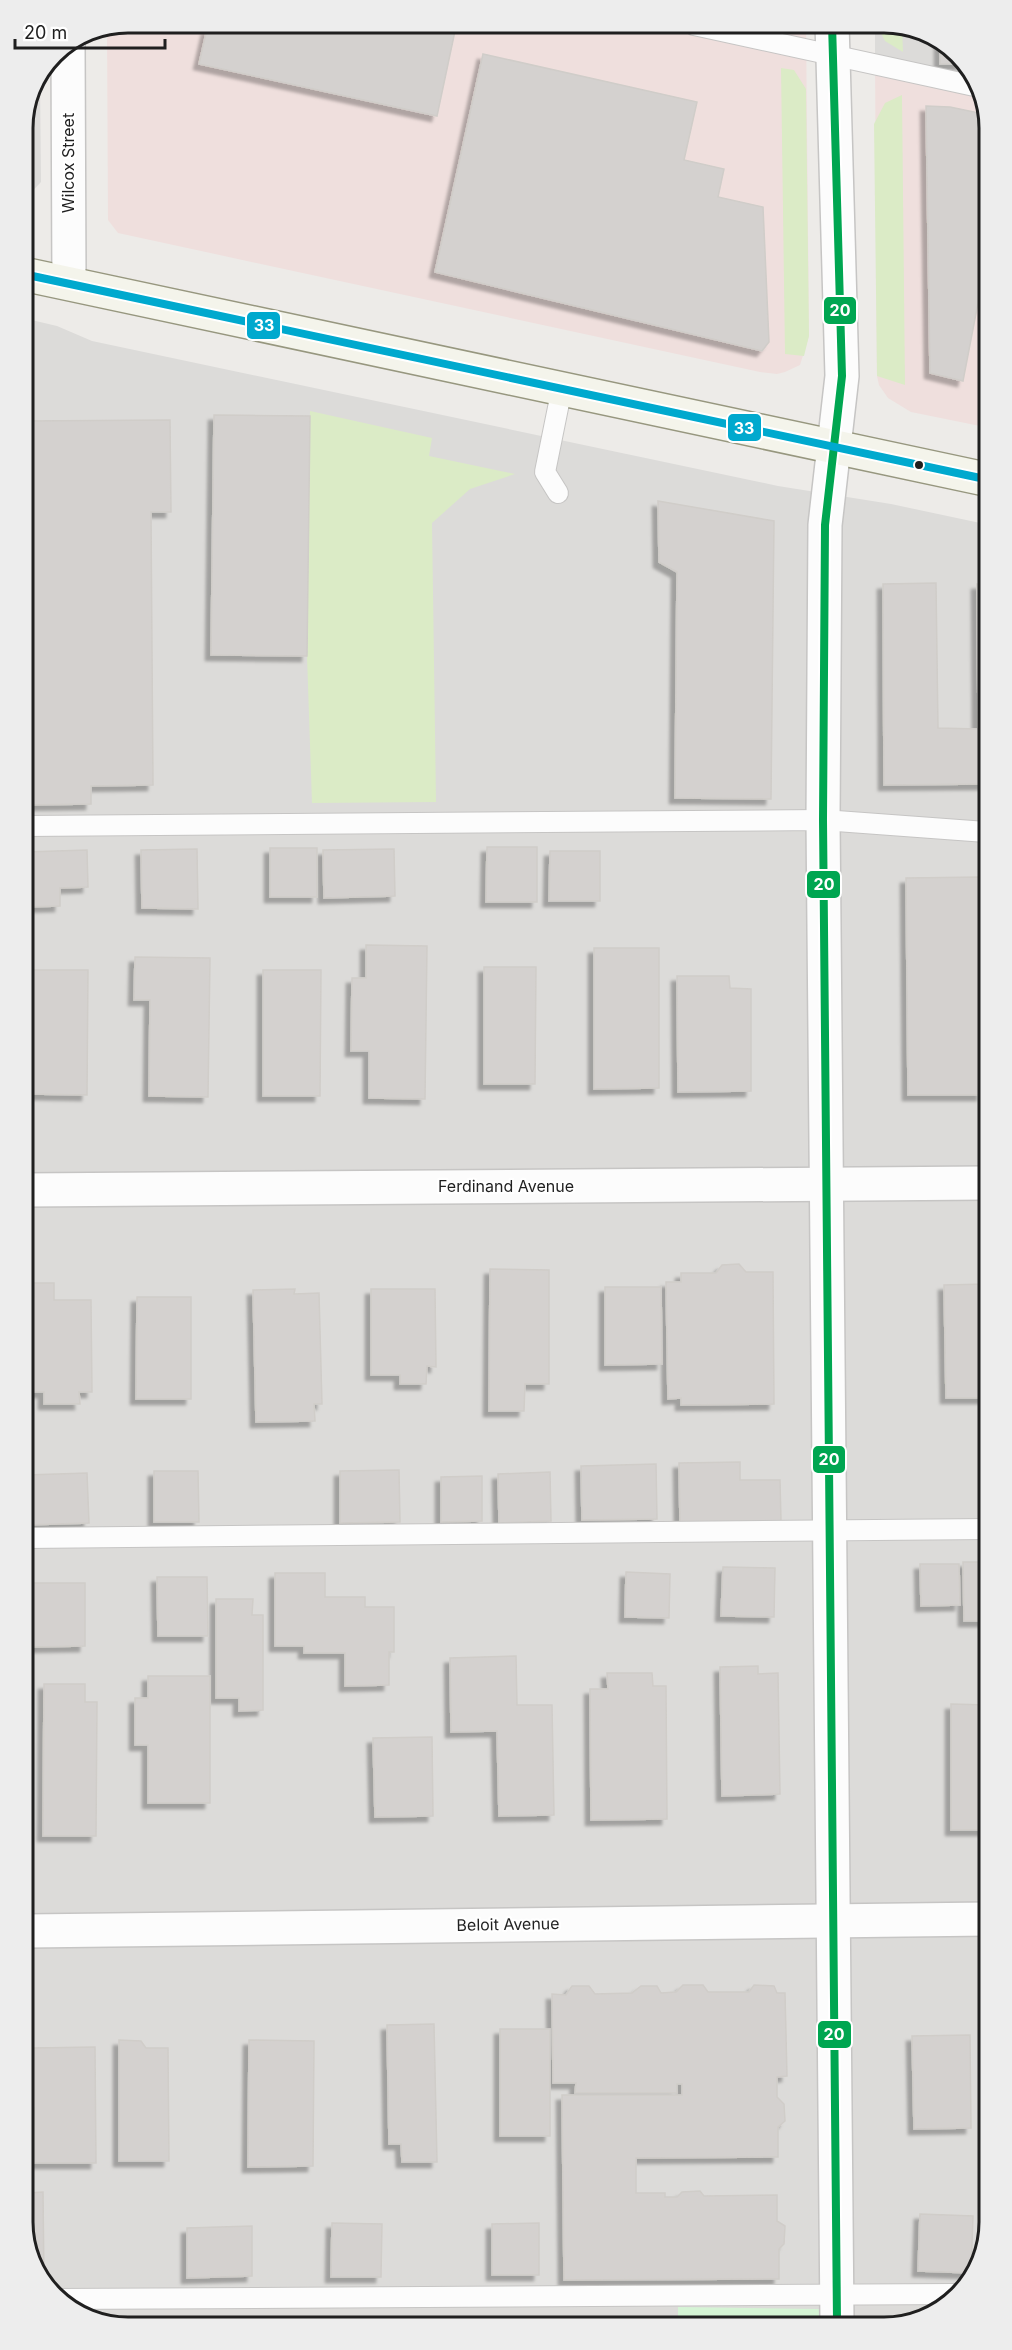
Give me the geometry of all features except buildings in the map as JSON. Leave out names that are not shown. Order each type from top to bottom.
[{"type":"main road","points":[[33,276],[979,478]]},
{"type":"street","points":[[832,39],[842,376],[825,525],[823,820],[837,2309]]},
{"type":"street","name":"Wilcox Street","points":[[68,54],[69,283]]},
{"type":"street","name":"Ferdinand Avenue","points":[[33,1190],[979,1182]]},
{"type":"street","name":"Beloit Avenue","points":[[33,1931],[979,1919]]},
{"type":"lane","points":[[773,33],[832,39],[967,83]]},
{"type":"lane","points":[[558,493],[545,472],[562,388]]},
{"type":"lane","points":[[33,826],[823,820],[979,831]]},
{"type":"lane","points":[[33,1538],[979,1529]]},
{"type":"lane","points":[[73,2299],[837,2309],[944,2295]]},
{"type":"shaded area","points":[[128,33],[806,33],[809,336],[800,365],[785,372],[777,374],[760,372],[118,233],[108,220],[107,36],[109,35]]},
{"type":"shaded area","points":[[875,33],[903,35],[921,40],[942,53],[963,75],[968,85],[875,64]]},
{"type":"shaded area","points":[[875,64],[971,89],[974,97],[979,128],[979,426],[911,412],[888,398],[879,385],[877,376]]},
{"type":"shaded area","points":[[40,93],[41,182],[33,190],[33,121]]},
{"type":"shaded area","points":[[33,320],[57,326],[92,341],[778,486],[891,504],[979,523],[979,2222],[976,2247],[969,2264],[956,2285],[932,2304],[915,2312],[884,2317],[121,2317],[91,2310],[61,2289],[46,2270],[38,2253],[33,2222]]},
{"type":"green space","points":[[881,33],[902,35],[903,52],[885,41]]},
{"type":"green space","points":[[781,68],[794,70],[806,89],[809,336],[804,356],[785,354]]},
{"type":"green space","points":[[902,95],[905,385],[877,376],[874,124],[885,103]]},
{"type":"green space","points":[[310,411],[432,438],[429,456],[515,474],[470,489],[432,523],[436,802],[312,803],[307,656]]},
{"type":"green space","points":[[678,2307],[819,2309],[819,2317],[678,2317]]},
{"type":"transit line","name":"20","points":[[832,33],[842,376],[825,525],[823,820],[837,2317]]},
{"type":"transit line","name":"33","points":[[33,276],[979,478]]}]
